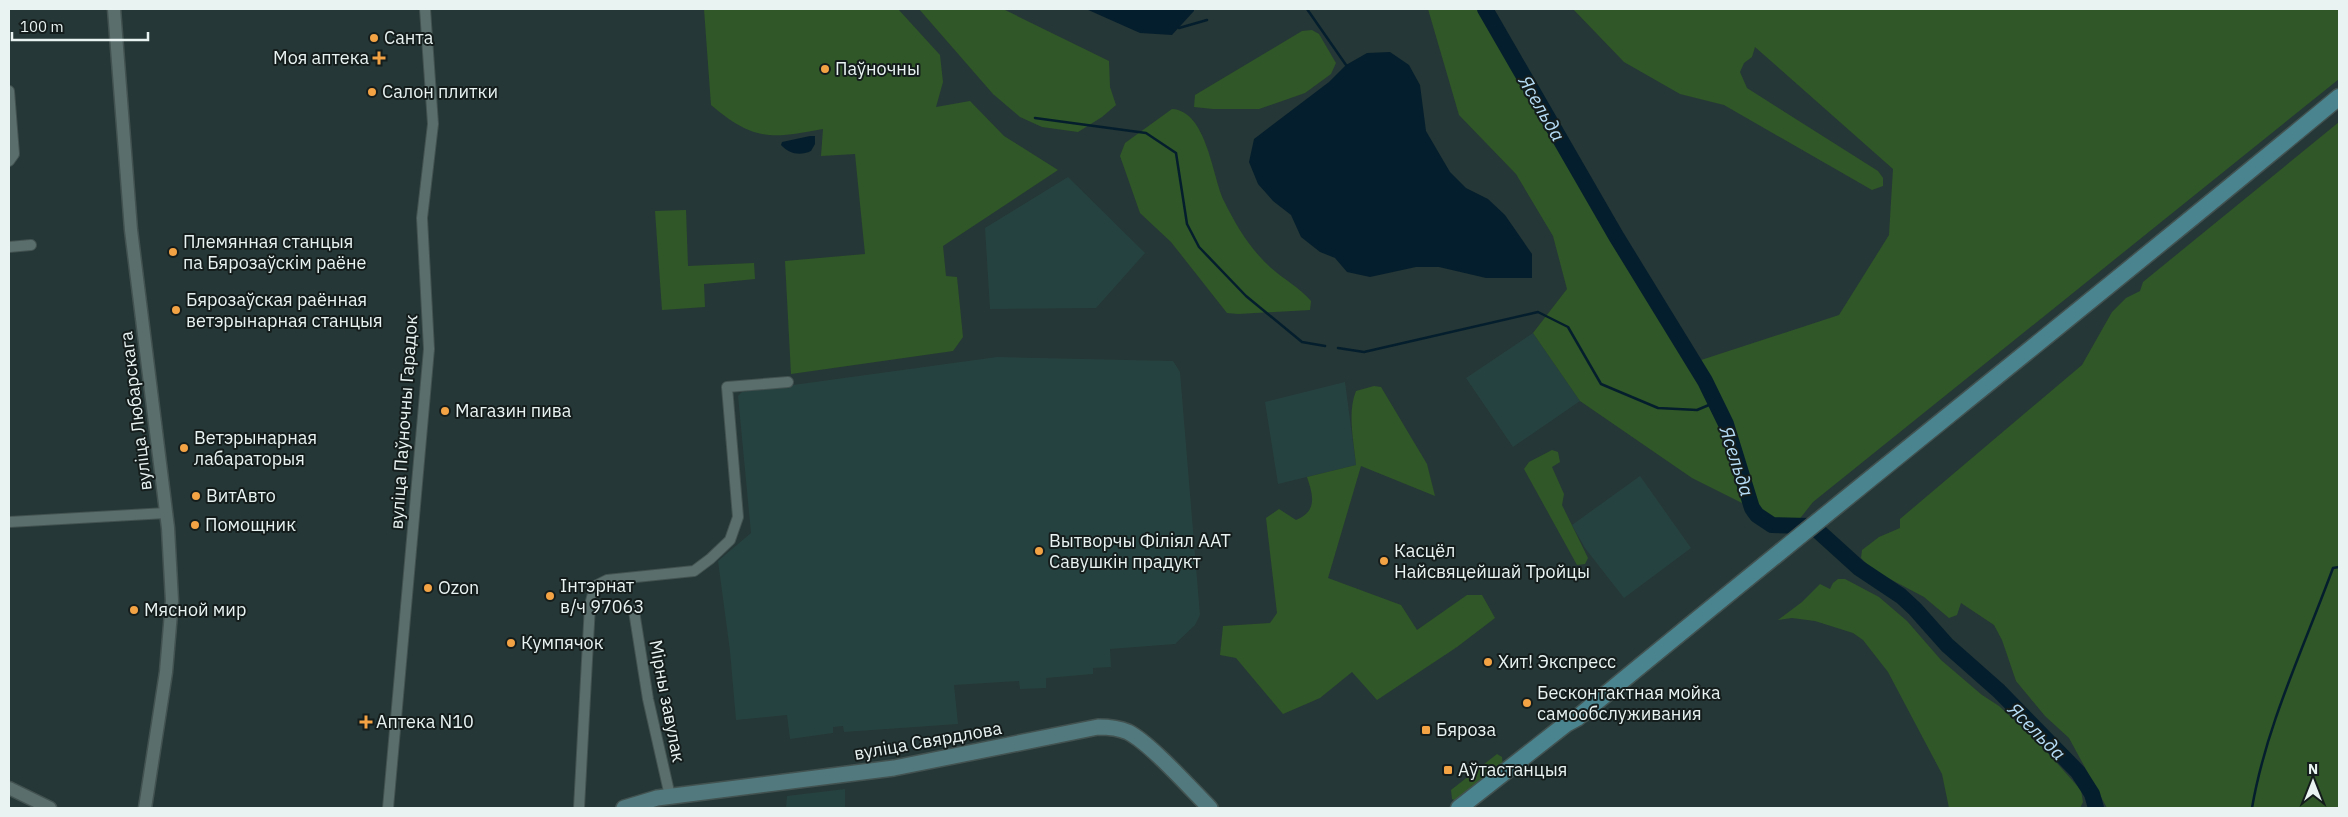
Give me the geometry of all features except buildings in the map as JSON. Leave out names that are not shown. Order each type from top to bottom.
[{"type":"main road","points":[[1459,808],[1566,724],[1577,718],[1758,569],[2126,273],[2339,96]]},
{"type":"main road","points":[[1475,808],[1569,730],[1577,718]]},
{"type":"main road","name":"вуліца Свярдлова","points":[[624,808],[670,796],[894,768],[1098,727],[1114,728],[1129,732],[1142,742],[1210,808]]},
{"type":"street","name":"вуліца Любарскага","points":[[114,9],[131,230],[166,513],[172,601],[170,632],[145,808]]},
{"type":"street","name":"вуліца Паўночны Гарадок","points":[[388,808],[429,349],[422,218],[434,124],[425,9]]},
{"type":"street","points":[[9,91],[14,154],[9,161]]},
{"type":"street","points":[[9,247],[31,245]]},
{"type":"street","points":[[579,808],[590,605],[596,586],[607,580],[694,571],[730,540],[738,517],[727,388],[788,382]]},
{"type":"street","points":[[9,522],[166,513]]},
{"type":"street","name":"Мірны завулак","points":[[634,611],[648,700],[670,796]]},
{"type":"street","points":[[9,788],[50,808]]},
{"type":"shaded area","points":[[1086,9],[1194,9],[1194,11],[1172,35],[1140,33]]},
{"type":"shaded area","points":[[1390,52],[1409,65],[1420,85],[1426,131],[1450,172],[1466,188],[1488,199],[1505,215],[1532,254],[1532,278],[1486,278],[1439,267],[1416,267],[1370,277],[1347,272],[1335,258],[1320,252],[1301,237],[1291,215],[1273,201],[1258,184],[1249,162],[1254,139],[1329,82],[1346,65],[1367,53]]},
{"type":"shaded area","points":[[815,136],[815,144],[811,151],[807,153],[791,152],[781,145],[782,142]]},
{"type":"shaded area","points":[[1068,177],[1145,253],[1096,308],[990,309],[985,228]]},
{"type":"shaded area","points":[[1533,333],[1580,401],[1513,447],[1466,378]]},
{"type":"shaded area","name":"Вытворчы Філіял ААТ Савушкін прадукт","points":[[997,357],[1173,361],[1180,372],[1200,615],[1195,625],[1175,644],[1110,649],[1111,667],[1093,668],[1093,674],[1046,678],[1046,688],[1020,689],[1019,681],[954,685],[958,724],[844,732],[843,726],[833,727],[833,733],[790,739],[787,715],[736,720],[730,651],[718,561],[751,533],[738,396],[742,392]]},
{"type":"shaded area","points":[[1345,382],[1356,465],[1278,484],[1265,402]]},
{"type":"shaded area","points":[[1640,476],[1691,548],[1624,598],[1585,548],[1572,525]]},
{"type":"shaded area","points":[[845,789],[845,808],[786,808],[787,796]]},
{"type":"green space","points":[[704,9],[898,9],[940,55],[943,82],[936,107],[970,101],[1004,136],[1058,170],[943,246],[946,276],[957,277],[963,337],[953,351],[791,374],[785,261],[865,254],[855,154],[821,156],[823,129],[789,135],[763,134],[739,125],[711,105]]},
{"type":"green space","points":[[919,9],[1003,9],[1109,61],[1110,87],[1116,105],[1102,117],[1078,132],[1042,127],[1020,117],[993,94]]},
{"type":"green space","points":[[1428,9],[1485,9],[1616,236],[1695,362],[1839,315],[1889,235],[1893,169],[1755,47],[1752,57],[1744,63],[1740,72],[1747,88],[1878,171],[1883,178],[1883,186],[1872,190],[1724,105],[1680,94],[1624,62],[1573,9],[2339,9],[2339,79],[1813,502],[1794,526],[1783,526],[1764,521],[1752,508],[1692,478],[1580,401],[1533,333],[1567,289],[1553,236],[1516,174],[1459,115]]},
{"type":"green space","points":[[1312,30],[1319,34],[1336,63],[1331,74],[1305,93],[1259,109],[1194,107],[1195,95],[1302,31]]},
{"type":"green space","points":[[1172,109],[1184,113],[1201,132],[1224,201],[1244,236],[1256,253],[1270,267],[1311,301],[1310,310],[1227,313],[1171,242],[1140,213],[1120,156],[1125,143]]},
{"type":"green space","points":[[2339,122],[2339,808],[2107,808],[2069,738],[2045,716],[2016,681],[2002,640],[1994,625],[1961,603],[1957,615],[1949,618],[1924,597],[1873,570],[1861,558],[1862,550],[1879,537],[1900,528],[1900,519],[2082,365],[2112,312],[2126,298],[2140,291],[2143,282]]},
{"type":"green space","points":[[686,210],[688,266],[754,263],[755,279],[704,284],[705,307],[662,310],[655,211]]},
{"type":"green space","points":[[1374,386],[1381,387],[1427,464],[1435,496],[1361,466],[1328,578],[1401,605],[1417,630],[1467,595],[1482,595],[1495,618],[1457,647],[1377,700],[1352,672],[1320,698],[1283,714],[1236,658],[1220,655],[1223,626],[1270,623],[1277,613],[1266,518],[1279,509],[1296,520],[1303,516],[1308,512],[1312,502],[1307,477],[1356,465],[1352,428],[1353,400],[1356,391]]},
{"type":"green space","points":[[1552,450],[1558,452],[1560,462],[1552,467],[1564,494],[1562,505],[1588,558],[1585,564],[1577,565],[1524,469],[1529,462]]},
{"type":"green space","points":[[1838,579],[1845,579],[1879,597],[1907,621],[1941,660],[1982,695],[1999,706],[2038,742],[2081,790],[2083,802],[2080,808],[1949,808],[1942,774],[1888,672],[1863,640],[1853,633],[1815,621],[1792,618],[1778,620],[1802,602],[1820,584],[1830,589]]},
{"type":"green space","points":[[1497,754],[1502,757],[1503,766],[1456,801],[1452,799],[1451,790]]},
{"type":"waterway","points":[[1307,9],[1346,65]]},
{"type":"waterway","name":"Ясельда","points":[[1485,9],[1616,236],[1705,381],[1726,424],[1752,508],[1757,515],[1772,525],[1808,526],[1816,529],[1859,568],[1901,596],[1947,645],[1999,691],[2078,772],[2092,794],[2096,808]]},
{"type":"waterway","points":[[1179,28],[1207,20]]},
{"type":"waterway","points":[[1035,118],[1146,133],[1176,153],[1187,224],[1199,247],[1246,296],[1302,342],[1325,346]]},
{"type":"waterway","points":[[1338,348],[1364,352],[1538,312],[1568,327],[1601,384],[1658,408],[1697,410],[1716,402]]},
{"type":"waterway","points":[[2252,808],[2258,777],[2276,717],[2333,568],[2339,567]]},
{"type":"place","name":"Санта","points":[[374,38]]},
{"type":"place","name":"Моя аптека","points":[[379,58]]},
{"type":"place","name":"Паўночны","points":[[825,69]]},
{"type":"place","name":"Салон плитки","points":[[372,92]]},
{"type":"place","name":"Племянная станцыя па Бярозаўскім раёне","points":[[173,252]]},
{"type":"place","name":"Бярозаўская раённая ветэрынарная станцыя","points":[[176,310]]},
{"type":"place","name":"Магазин пива","points":[[445,411]]},
{"type":"place","name":"Ветэрынарная лабараторыя","points":[[184,448]]},
{"type":"place","name":"ВитАвто","points":[[196,496]]},
{"type":"place","name":"Помощник","points":[[195,525]]},
{"type":"place","name":"Вытворчы Філіял ААТ Савушкін прадукт","points":[[1039,551]]},
{"type":"place","name":"Касцёл Найсвяцейшай Тройцы","points":[[1384,561]]},
{"type":"place","name":"Ozon","points":[[428,588]]},
{"type":"place","name":"Інтэрнат в/ч 97063","points":[[550,596]]},
{"type":"place","name":"Мясной мир","points":[[134,610]]},
{"type":"place","name":"Кумпячок","points":[[511,643]]},
{"type":"place","name":"Хит! Экспресс","points":[[1488,662]]},
{"type":"place","name":"Бесконтактная мойка самообслуживания","points":[[1527,703]]},
{"type":"place","name":"Аптека N10","points":[[366,722]]},
{"type":"place","name":"Бяроза","points":[[1426,730]]},
{"type":"place","name":"Аўтастанцыя","points":[[1448,770]]}]
